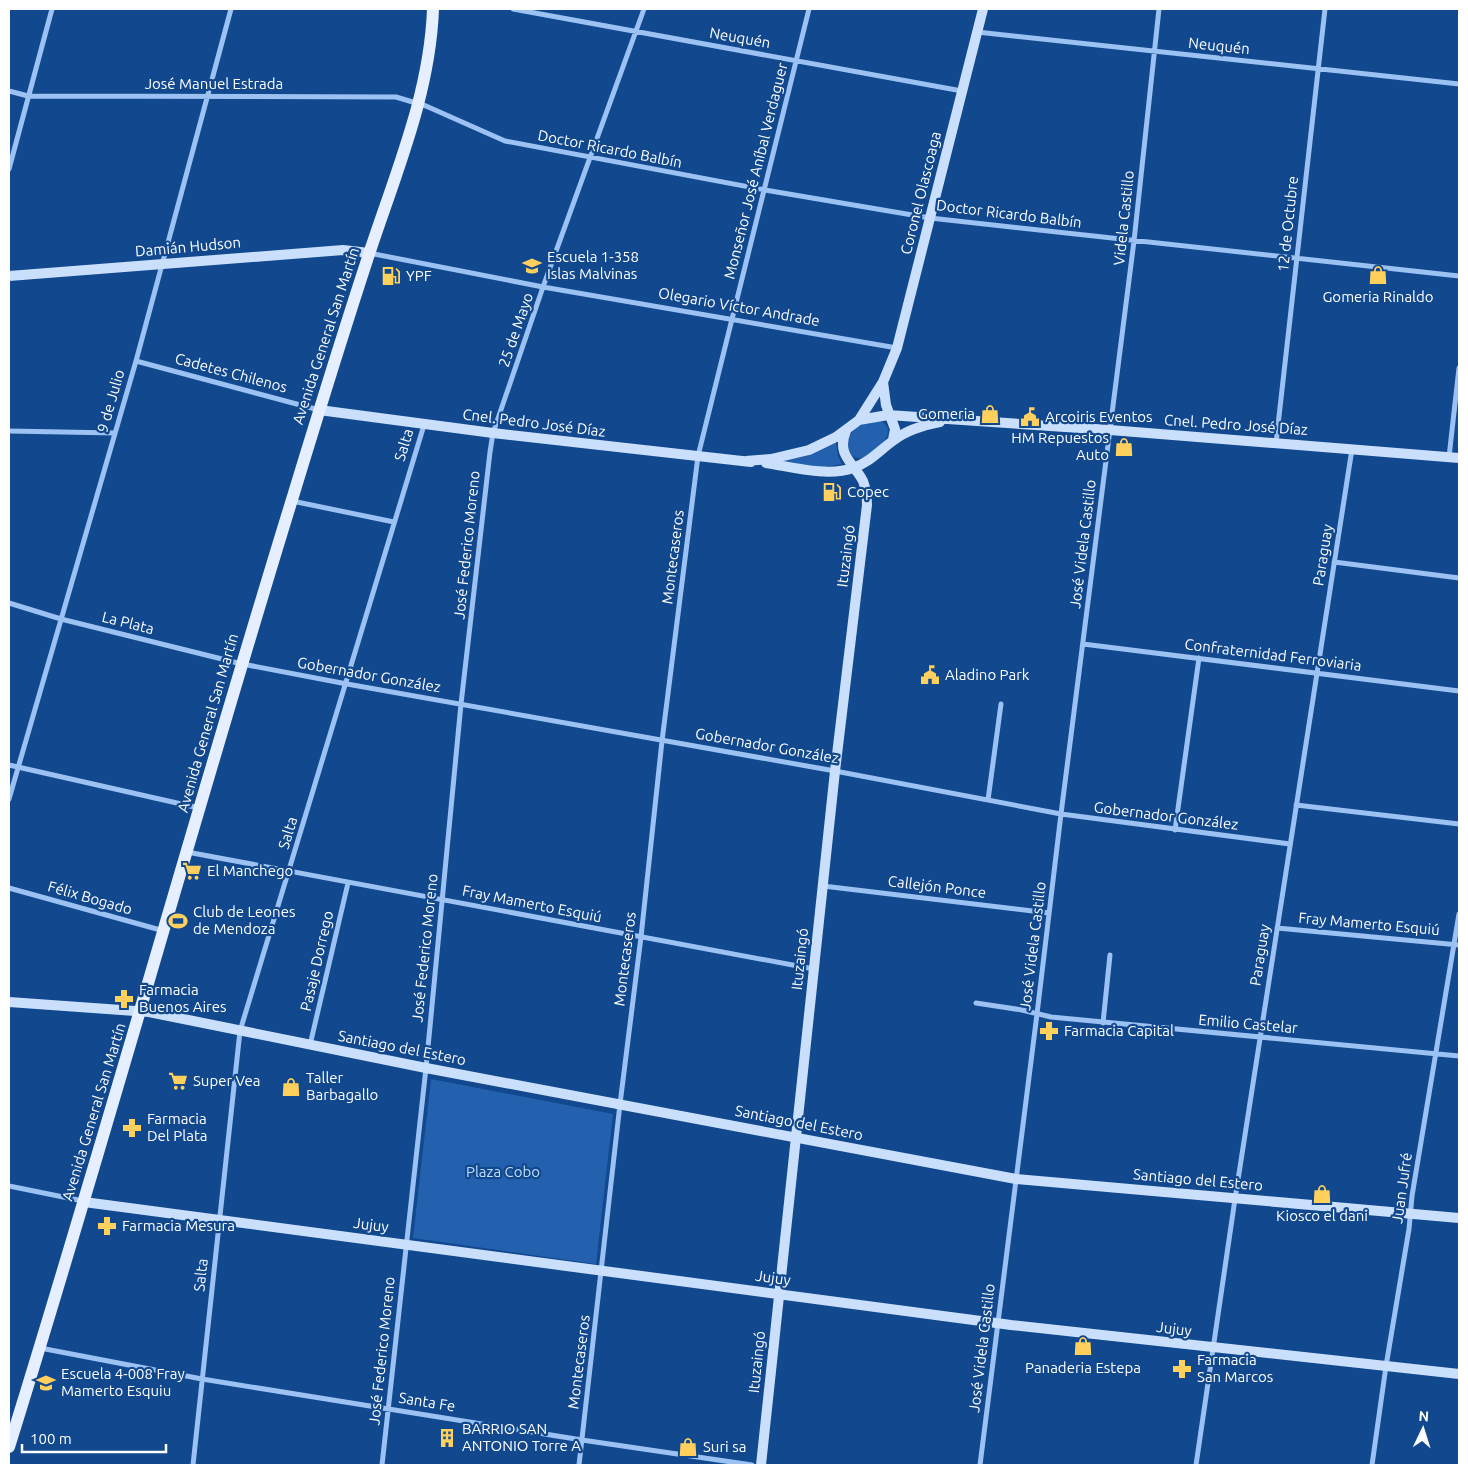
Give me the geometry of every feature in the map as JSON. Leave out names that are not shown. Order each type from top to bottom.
[{"type":"main road","name":"Avenida General San Martín","points":[[9,1447],[141,1011],[291,501],[369,253],[419,103],[430,52],[433,9]]},
{"type":"street","points":[[9,169],[52,9]]},
{"type":"street","name":"9 de Julio","points":[[9,798],[136,361],[232,9]]},
{"type":"street","name":"Neuquén","points":[[514,9],[962,91]]},
{"type":"street","name":"25 de Mayo","points":[[493,433],[543,287],[644,9]]},
{"type":"street","name":"Monseñor José Aníbal Verdaguer","points":[[698,456],[731,318],[810,9]]},
{"type":"street","name":"Coronel Olascoaga","points":[[859,420],[883,382],[897,348],[983,9]]},
{"type":"street","name":"Videla Castillo","points":[[1110,430],[1134,241],[1159,9]]},
{"type":"street","name":"12 de Octubre","points":[[1276,443],[1325,9]]},
{"type":"street","name":"Neuquén","points":[[977,32],[1459,84]]},
{"type":"street","name":"José Manuel Estrada","points":[[9,91],[28,96],[388,96],[419,103]]},
{"type":"street","name":"Doctor Ricardo Balbín","points":[[419,103],[505,141],[765,190],[930,218],[1459,276]]},
{"type":"street","name":"Damián Hudson","points":[[9,276],[343,250],[369,253]]},
{"type":"street","name":"Olegario Víctor Andrade","points":[[369,253],[543,287],[897,348]]},
{"type":"street","name":"Cadetes Chilenos","points":[[136,361],[319,410]]},
{"type":"street","points":[[1454,457],[1459,368]]},
{"type":"street","points":[[883,382],[890,419],[894,429],[893,440]]},
{"type":"street","name":"Cnel. Pedro José Díaz","points":[[319,410],[424,425],[828,472],[841,471],[852,465],[865,463],[893,440],[916,428],[950,420]]},
{"type":"street","name":"Cnel. Pedro José Díaz","points":[[746,461],[772,459],[809,450],[846,431],[859,420],[874,416],[890,419],[950,420],[1110,430],[1454,457]]},
{"type":"street","name":"Salta","points":[[193,1465],[240,1031],[347,684],[424,425]]},
{"type":"street","name":"José Videla Castillo","points":[[980,1465],[1037,1014],[1060,814],[1110,430]]},
{"type":"street","points":[[9,431],[115,432]]},
{"type":"street","points":[[846,431],[843,447],[845,455],[852,465]]},
{"type":"street","name":"José Federico Moreno","points":[[382,1465],[426,1068],[461,704],[493,433]]},
{"type":"street","name":"Paraguay","points":[[1196,1465],[1235,1199],[1352,449]]},
{"type":"street","name":"Montecaseros","points":[[580,1465],[662,741],[698,456]]},
{"type":"street","name":"Ituzaingó","points":[[761,1465],[835,771],[867,505],[864,483],[852,465]]},
{"type":"street","points":[[291,501],[394,522]]},
{"type":"street","points":[[1334,562],[1459,578]]},
{"type":"street","name":"La Plata","points":[[9,602],[61,619],[242,664]]},
{"type":"street","name":"Confraternidad Ferroviaria","points":[[1083,644],[1459,691]]},
{"type":"street","points":[[1175,830],[1199,658]]},
{"type":"street","name":"Gobernador González","points":[[242,664],[835,771],[1060,814],[1290,844]]},
{"type":"street","points":[[988,800],[1000,704]]},
{"type":"street","points":[[9,765],[200,808]]},
{"type":"street","points":[[1296,805],[1459,824]]},
{"type":"street","name":"Fray Mamerto Esquiú","points":[[187,852],[814,969]]},
{"type":"street","name":"Pasaje Dorrego","points":[[310,1045],[348,883]]},
{"type":"street","name":"Callejón Ponce","points":[[823,886],[1049,913]]},
{"type":"street","name":"Félix Bogado","points":[[9,888],[164,931]]},
{"type":"street","name":"Juan Jufré","points":[[1372,1465],[1436,1054],[1457,945],[1459,914]]},
{"type":"street","name":"Fray Mamerto Esquiú","points":[[1277,928],[1457,945]]},
{"type":"street","points":[[1103,1022],[1110,955]]},
{"type":"street","name":"Santiago del Estero","points":[[9,1002],[141,1011],[426,1068],[1016,1179],[1459,1218]]},
{"type":"street","name":"Emilio Castelar","points":[[976,1003],[1037,1014],[1103,1022],[1459,1056]]},
{"type":"street","points":[[9,1186],[84,1202]]},
{"type":"street","name":"Jujuy","points":[[84,1202],[998,1323],[1459,1374]]},
{"type":"street","name":"Santa Fe","points":[[40,1348],[202,1379],[582,1440],[752,1465]]},
{"type":"green space","points":[[881,421],[888,431],[883,443],[878,449],[865,457],[852,456],[847,448],[854,430],[862,425]]},
{"type":"green space","points":[[836,443],[838,456],[842,464],[824,467],[773,463],[805,456]]},
{"type":"green space","name":"Plaza Cobo","points":[[431,1079],[613,1114],[596,1264],[413,1238]]},
{"type":"place","name":"Escuela 1-358 Islas Malvinas","points":[[532,266]]},
{"type":"place","name":"Gomeria Rinaldo","points":[[1378,275]]},
{"type":"place","name":"YPF","points":[[391,276]]},
{"type":"place","name":"Gomeria","points":[[990,414]]},
{"type":"place","name":"Arcoiris Eventos","points":[[1030,417]]},
{"type":"place","name":"HM Repuestos Auto","points":[[1124,447]]},
{"type":"place","name":"Copec","points":[[832,492]]},
{"type":"place","name":"Aladino Park","points":[[930,675]]},
{"type":"place","name":"El Manchego","points":[[192,871]]},
{"type":"place","name":"Club de Leones de Mendoza","points":[[178,921]]},
{"type":"place","name":"Farmacia Buenos Aires","points":[[124,999]]},
{"type":"place","name":"Farmacia Capital","points":[[1049,1031]]},
{"type":"place","name":"Super Vea","points":[[178,1081]]},
{"type":"place","name":"Taller Barbagallo","points":[[291,1087]]},
{"type":"place","name":"Farmacia Del Plata","points":[[132,1128]]},
{"type":"place","name":"Kiosco el dani","points":[[1322,1194]]},
{"type":"place","name":"Farmacia Mesura","points":[[107,1226]]},
{"type":"place","name":"Panaderia Estepa","points":[[1083,1346]]},
{"type":"place","name":"Farmacia San Marcos","points":[[1182,1369]]},
{"type":"place","name":"Escuela 4-008 Fray Mamerto Esquiu","points":[[46,1383]]},
{"type":"place","name":"BARRIO SAN ANTONIO Torre A","points":[[447,1438]]},
{"type":"place","name":"Suri sa","points":[[688,1447]]}]
